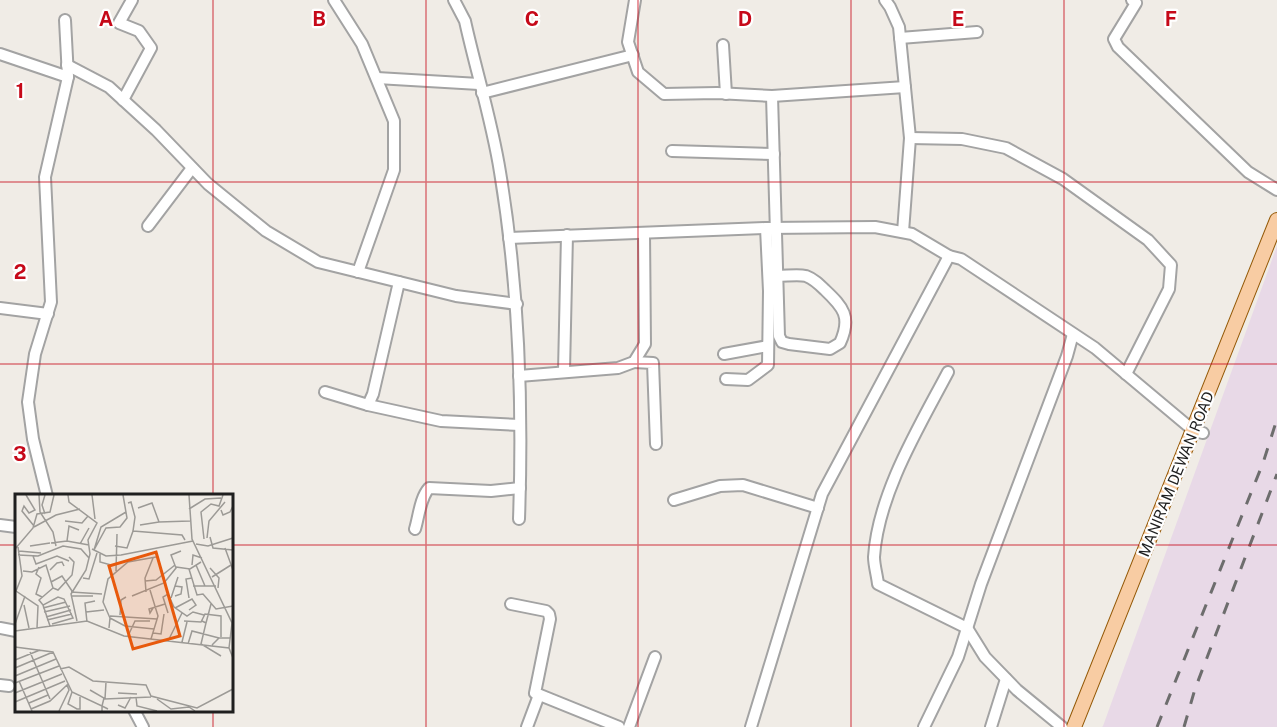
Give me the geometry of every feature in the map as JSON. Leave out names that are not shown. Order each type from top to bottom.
[{"type":"main road","name":"MANIRAM DEWAN ROAD","points":[[1084,727],[1277,220]]},
{"type":"main road","name":"MANIRAM DEWAN ROAD","points":[[1074,727],[1277,246]]},
{"type":"street","points":[[123,100],[151,48],[139,31],[119,23],[132,0]]},
{"type":"street","points":[[334,0],[362,44],[394,121],[394,170],[358,272]]},
{"type":"street","points":[[454,0],[465,21],[500,171],[517,304],[520,424],[519,519]]},
{"type":"street","points":[[635,0],[628,42],[639,72],[664,94],[772,96],[905,87]]},
{"type":"street","points":[[885,0],[899,27],[910,138],[903,232]]},
{"type":"street","points":[[1132,0],[1136,3],[1114,39],[1118,48],[1248,172],[1277,190]]},
{"type":"street","points":[[47,494],[33,439],[28,402],[35,354],[51,303],[45,177],[68,77],[65,20]]},
{"type":"street","points":[[900,38],[977,32]]},
{"type":"street","points":[[723,45],[726,94]]},
{"type":"street","points":[[0,54],[68,77]]},
{"type":"street","points":[[377,78],[480,88],[633,55]]},
{"type":"street","points":[[67,65],[109,87],[156,130],[208,184],[266,231],[318,262],[456,296],[517,304]]},
{"type":"street","points":[[726,379],[747,380],[768,365],[774,154],[772,96]]},
{"type":"street","points":[[910,138],[962,139],[1006,148],[1063,179],[1148,240],[1171,265],[1169,289],[1126,374]]},
{"type":"street","points":[[672,151],[774,154]]},
{"type":"street","points":[[148,226],[192,168]]},
{"type":"street","points":[[508,238],[771,228],[875,227],[912,234],[949,255],[961,259],[1095,348],[1198,432]]},
{"type":"street","points":[[771,228],[778,276],[779,336],[783,342],[789,344],[830,349],[840,343],[845,326],[844,309],[838,301],[815,280],[805,276],[778,276]]},
{"type":"street","points":[[634,362],[645,344],[644,233]]},
{"type":"street","points":[[564,371],[567,236]]},
{"type":"street","points":[[752,727],[822,494],[949,255]]},
{"type":"street","points":[[368,405],[374,394],[399,282]]},
{"type":"street","points":[[0,308],[48,314]]},
{"type":"street","points":[[924,727],[958,657],[981,584],[1067,356],[1073,334]]},
{"type":"street","points":[[724,354],[768,346]]},
{"type":"street","points":[[519,376],[618,368],[634,362],[653,363],[656,444]]},
{"type":"street","points":[[948,372],[911,442],[880,515],[874,559],[878,584],[967,628],[985,657],[1006,679],[1062,727]]},
{"type":"street","points":[[325,392],[368,405],[441,421],[520,424]]},
{"type":"street","points":[[674,500],[720,486],[743,485],[818,508]]},
{"type":"street","points":[[415,529],[422,502],[429,488],[491,491],[520,488]]},
{"type":"street","points":[[0,525],[15,526]]},
{"type":"street","points":[[511,604],[546,611],[549,614],[550,619],[535,693],[619,727]]},
{"type":"street","points":[[0,628],[15,631]]},
{"type":"street","points":[[629,727],[655,657]]},
{"type":"street","points":[[991,727],[1006,679]]},
{"type":"street","points":[[527,727],[539,694]]},
{"type":"street","points":[[135,712],[143,727]]},
{"type":"shaded area","points":[[1277,246],[1277,727],[1102,727],[1103,726]]},
{"type":"railway","points":[[1157,727],[1263,463],[1277,419]]},
{"type":"railway","points":[[1184,727],[1195,689],[1277,474]]}]
